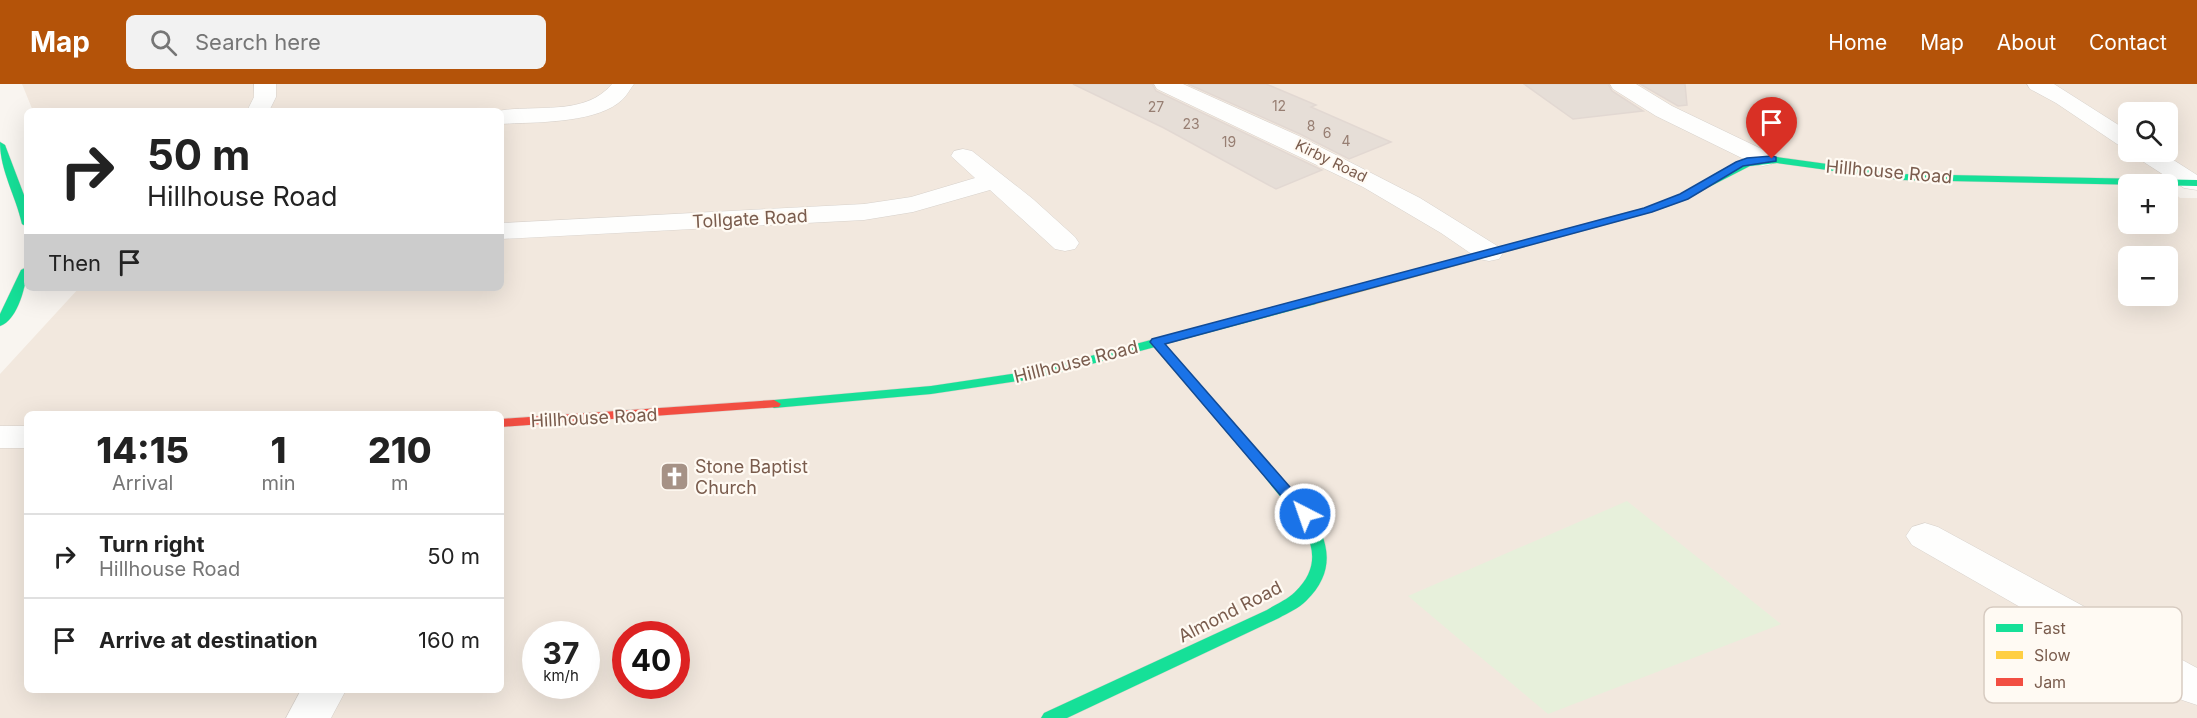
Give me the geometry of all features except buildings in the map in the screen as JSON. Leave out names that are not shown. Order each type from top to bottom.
[{"type":"street","points":[[260,108],[265,97],[265,84]]},
{"type":"street","points":[[504,117],[564,112],[592,107],[610,99],[623,84]]},
{"type":"street","name":"Kirby Road","points":[[1165,84],[1397,193],[1489,252]]},
{"type":"street","points":[[1621,84],[1664,111],[1763,159]]},
{"type":"street","points":[[2038,84],[2064,98],[2118,134]]},
{"type":"street","points":[[0,145],[6,178],[24,209]]},
{"type":"street","points":[[963,156],[1065,243]]},
{"type":"street","name":"Hillhouse Road","points":[[504,423],[664,414],[964,386],[1039,374],[1665,204],[1697,190],[1740,164],[1763,159],[1900,177],[2195,183]]},
{"type":"street","points":[[2161,162],[2195,183]]},
{"type":"street","name":"Tollgate Road","points":[[504,231],[864,212],[913,204],[994,181]]},
{"type":"street","points":[[0,322],[9,311],[24,278]]},
{"type":"street","name":"Almond Road","points":[[1050,718],[1273,614],[1301,596],[1317,572],[1321,546],[1305,514],[1156,342]]},
{"type":"street","points":[[0,437],[24,437]]},
{"type":"street","points":[[1925,536],[2052,607]]},
{"type":"street","points":[[2182,680],[2197,688]]},
{"type":"street","points":[[308,718],[322,693]]},
{"type":"shaded area","points":[[22,84],[2197,84],[2197,176],[2118,174],[2118,234],[2178,234],[2178,196],[2197,198],[2197,718],[0,718],[0,374],[76,291],[504,291],[504,108],[32,108]]},
{"type":"green space","points":[[1627,501],[1781,624],[1548,714],[1408,596]]},
{"type":"traffic: fast","points":[[0,145],[24,209]]},
{"type":"traffic: fast","points":[[1705,185],[1739,166],[1766,160],[1900,177],[2197,183]]},
{"type":"traffic: fast","points":[[0,322],[9,311],[24,277]]},
{"type":"traffic: fast","points":[[774,404],[931,390],[1039,374],[1312,301]]},
{"type":"traffic: fast","points":[[1050,718],[1273,614],[1301,596],[1314,579],[1320,563],[1319,547],[1314,531],[1304,515],[1269,473]]},
{"type":"traffic: slow","points":[[1312,301],[1648,210],[1684,197],[1705,185]]},
{"type":"traffic: slow","points":[[1156,342],[1269,473]]},
{"type":"traffic: jam","points":[[504,423],[774,404]]},
{"type":"place","name":"Stone Baptist Church","points":[[674,477]]},
{"type":"route","points":[[1305,514],[1156,342],[1648,210],[1684,197],[1747,161],[1772,159]]}]
